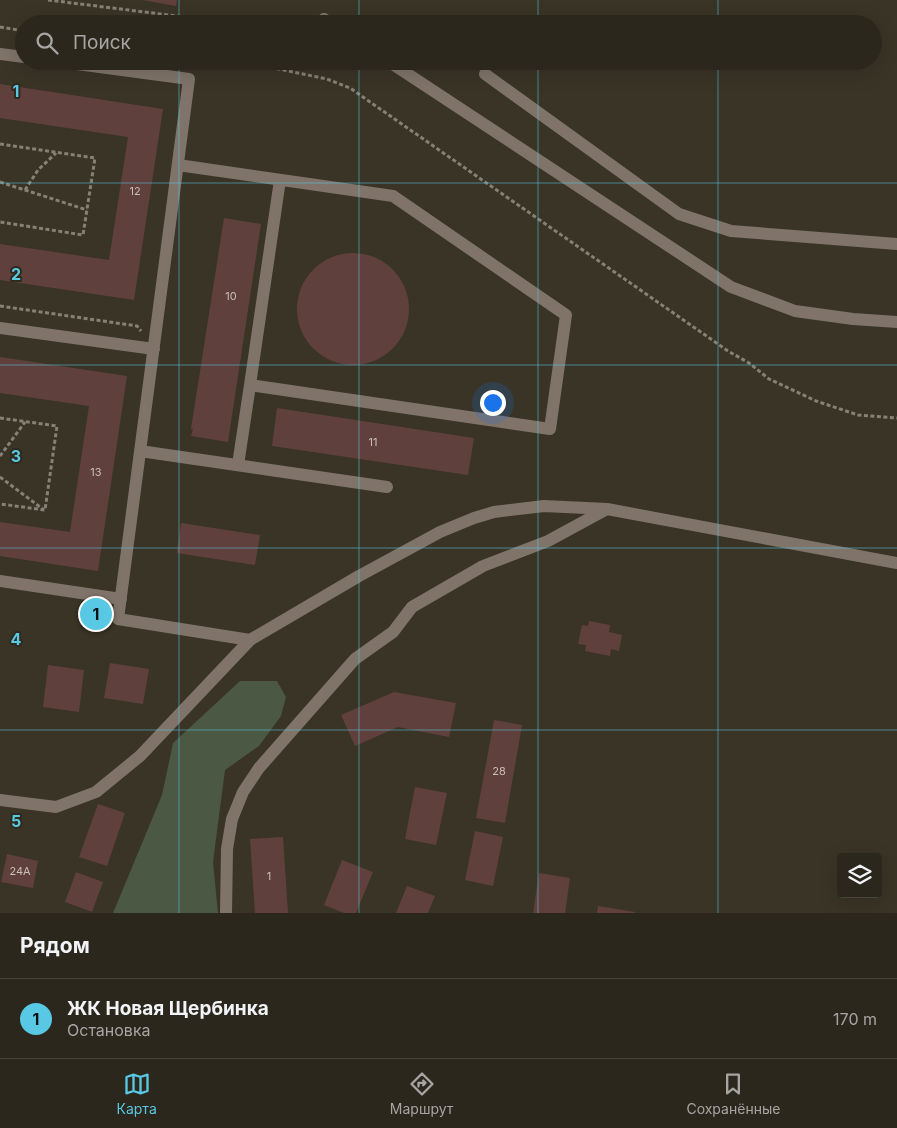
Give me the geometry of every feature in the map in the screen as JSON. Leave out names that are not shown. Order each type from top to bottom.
[{"type":"street","points":[[0,54],[15,56]]},
{"type":"street","points":[[122,70],[189,79],[118,620],[250,640]]},
{"type":"street","points":[[402,70],[731,286],[794,311],[853,319],[897,322]]},
{"type":"street","points":[[485,74],[679,214],[731,231],[897,244]]},
{"type":"street","points":[[178,165],[393,196],[566,315],[550,429],[250,385]]},
{"type":"street","points":[[238,465],[280,180]]},
{"type":"street","points":[[0,328],[154,349]]},
{"type":"street","points":[[140,451],[387,487]]},
{"type":"street","points":[[0,800],[56,807],[96,792],[140,756],[250,640],[359,576],[440,532],[474,518],[507,510],[544,506],[607,510],[897,563]]},
{"type":"street","points":[[226,913],[227,849],[232,819],[243,792],[259,768],[356,659],[393,632],[412,607],[483,566],[548,541],[607,510]]},
{"type":"street","points":[[0,581],[121,599]]},
{"type":"path","points":[[48,0],[169,15]]},
{"type":"path","points":[[0,27],[15,29]]},
{"type":"path","points":[[283,70],[327,79],[350,88],[728,351],[749,363],[769,379],[816,401],[858,415],[897,418]]},
{"type":"path","points":[[0,144],[95,158],[83,234],[0,222]]},
{"type":"path","points":[[26,190],[38,170],[56,153]]},
{"type":"path","points":[[0,182],[87,210]]},
{"type":"path","points":[[0,306],[137,326],[154,349]]},
{"type":"path","points":[[0,418],[57,426],[45,510]]},
{"type":"path","points":[[0,456],[25,422]]},
{"type":"path","points":[[0,478],[45,510]]},
{"type":"path","points":[[0,504],[45,510]]},
{"type":"green space","points":[[240,681],[277,681],[286,697],[281,716],[259,746],[225,770],[213,862],[218,913],[113,913],[162,795],[173,743]]},
{"type":"building","points":[[142,0],[177,0],[176,6]]},
{"type":"building","points":[[0,84],[163,109],[134,300],[0,280],[0,244],[109,260],[128,137],[0,118]]},
{"type":"building","points":[[224,218],[261,224],[228,442],[191,436]]},
{"type":"building","points":[[353,253],[374,257],[393,269],[405,288],[409,309],[405,330],[393,349],[374,361],[353,365],[332,361],[313,349],[301,330],[297,309],[301,288],[313,269],[332,257]]},
{"type":"building","points":[[0,357],[127,376],[98,571],[0,556],[0,522],[70,532],[89,406],[0,393]]},
{"type":"building","points":[[277,408],[474,438],[468,475],[272,446]]},
{"type":"building","points":[[181,523],[260,535],[255,565],[177,553]]},
{"type":"building","points":[[589,621],[610,625],[609,632],[622,635],[619,651],[611,649],[610,656],[585,651],[586,645],[578,644],[582,625],[588,626]]},
{"type":"building","points":[[110,663],[149,669],[143,704],[104,698]]},
{"type":"building","points":[[48,665],[84,670],[79,712],[43,707]]},
{"type":"building","points":[[394,692],[456,703],[449,737],[398,727],[355,746],[341,715]]},
{"type":"building","points":[[494,720],[522,725],[505,823],[476,818]]},
{"type":"building","points":[[415,787],[447,793],[436,845],[405,839]]},
{"type":"building","points":[[98,804],[125,813],[107,866],[79,857]]},
{"type":"building","points":[[475,831],[503,837],[493,886],[465,880]]},
{"type":"building","points":[[283,837],[288,913],[255,913],[250,839]]},
{"type":"building","points":[[7,854],[38,861],[33,888],[1,882]]},
{"type":"building","points":[[342,860],[373,872],[356,913],[344,913],[324,905]]},
{"type":"building","points":[[76,872],[103,882],[92,912],[65,902]]},
{"type":"building","points":[[539,873],[570,878],[565,913],[533,913]]},
{"type":"building","points":[[407,886],[435,896],[428,913],[396,913]]},
{"type":"building","points":[[598,906],[635,912],[635,913],[597,913]]},
{"type":"place","name":"ЖК Новая Щербинка","points":[[96,614]]}]
